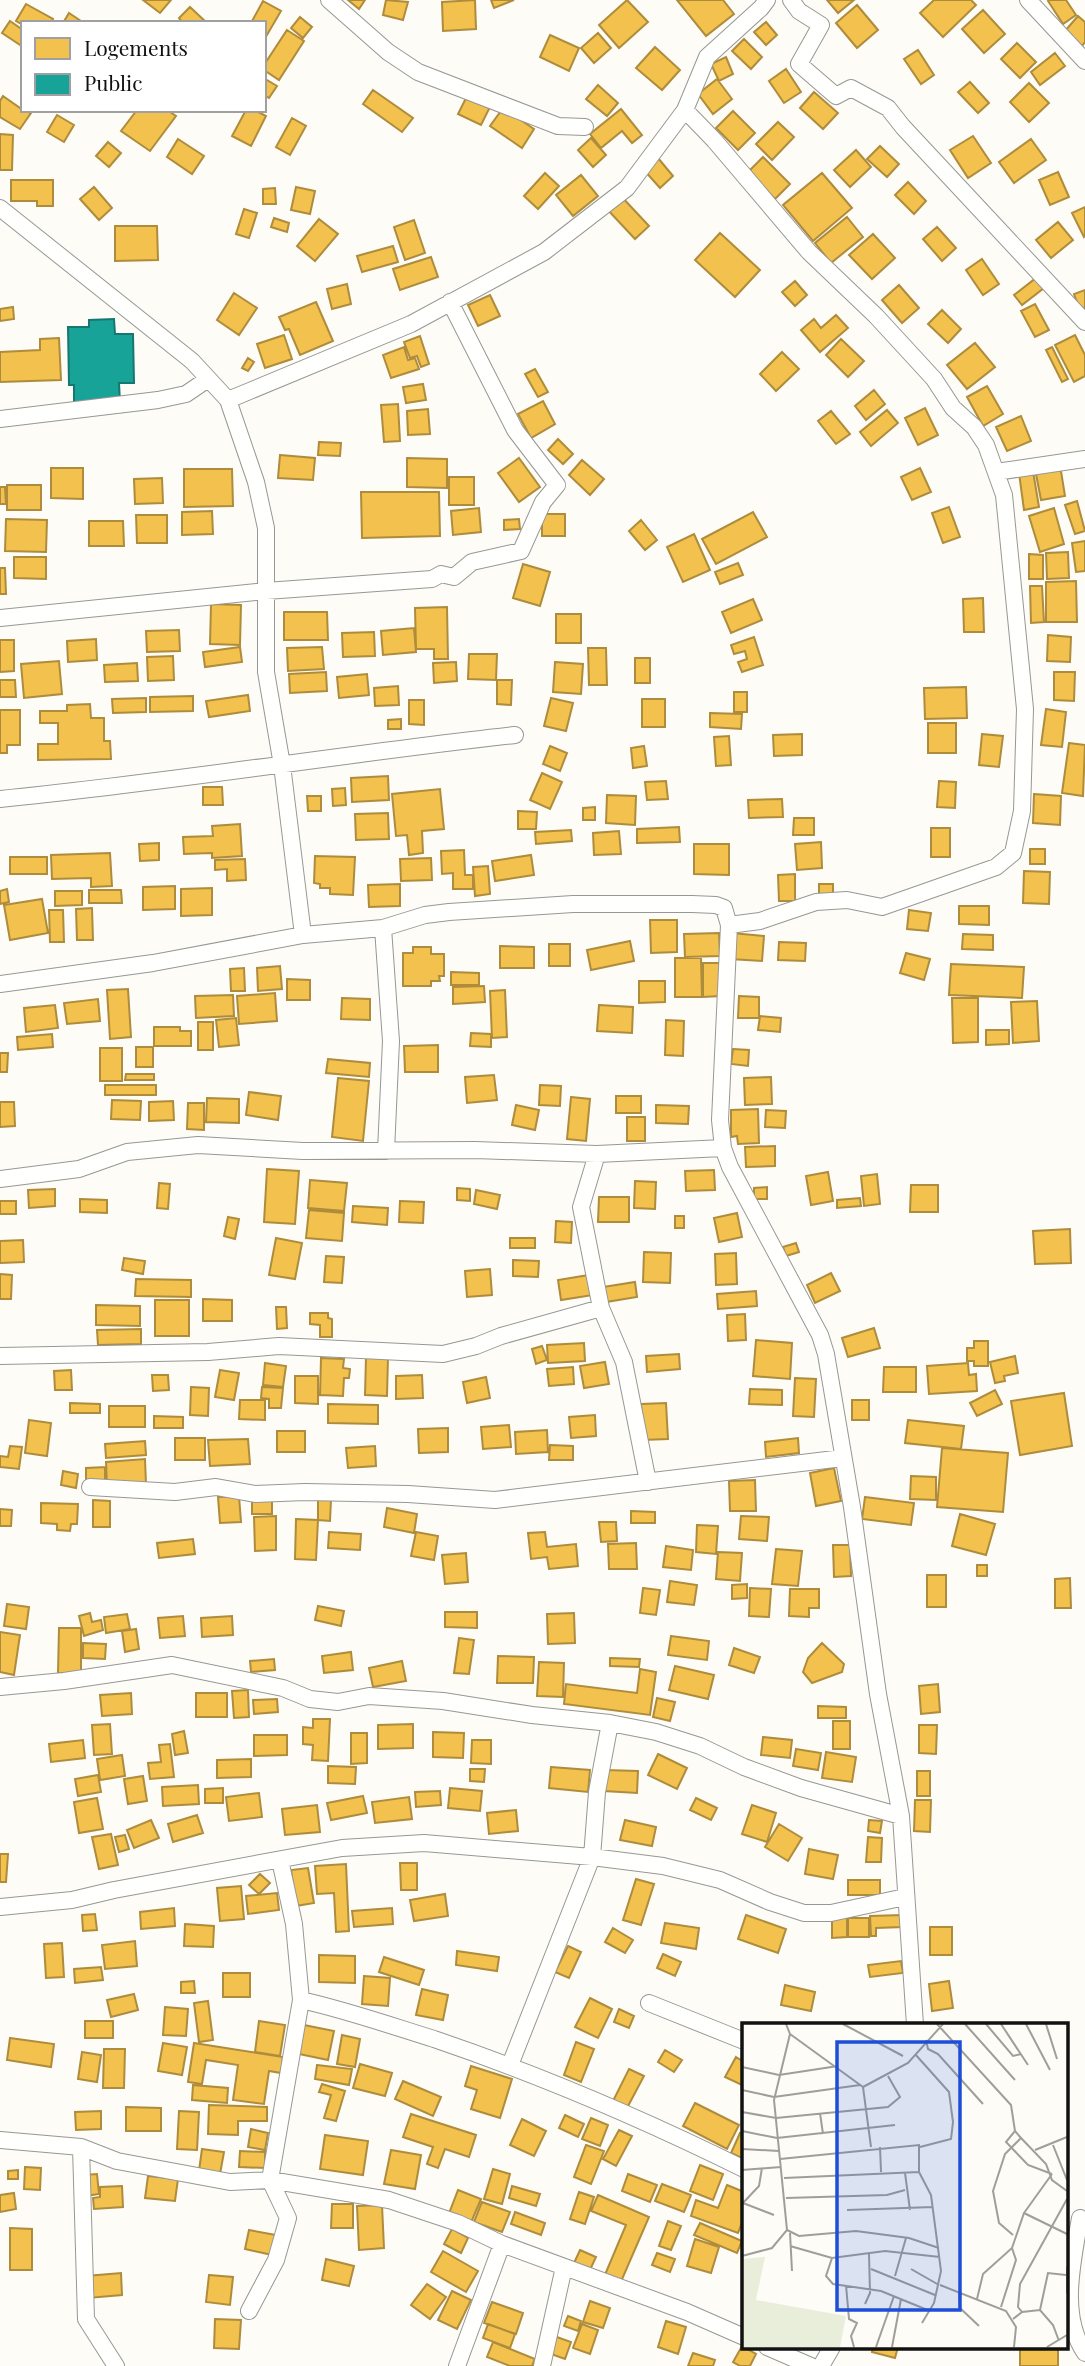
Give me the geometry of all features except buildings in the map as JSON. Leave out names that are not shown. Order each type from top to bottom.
[{"type":"street","points":[[329,0],[388,52],[418,72],[558,126],[585,127]]},
{"type":"street","points":[[791,0],[799,10],[821,26],[799,64],[836,96],[851,88],[888,108],[1085,322]]},
{"type":"street","points":[[1028,0],[1085,61]]},
{"type":"street","points":[[228,400],[411,324],[544,252],[627,188],[685,110],[707,57],[760,3]]},
{"type":"street","points":[[685,110],[714,140],[809,252],[876,316],[933,379],[953,408],[974,427],[986,445],[1004,495],[1025,709],[1022,811],[1013,853],[996,867],[882,906],[847,900],[816,902],[760,921],[729,925]]},
{"type":"street","points":[[2,212],[192,361],[228,400],[256,482],[266,528],[266,672],[282,765],[303,935]]},
{"type":"street","points":[[0,618],[266,591],[432,579],[441,574],[454,577],[472,562],[522,551],[543,502],[557,485],[515,430],[450,302]]},
{"type":"street","points":[[0,419],[158,400],[186,394],[208,379]]},
{"type":"street","points":[[996,472],[1085,459]]},
{"type":"street","points":[[0,799],[515,735]]},
{"type":"street","points":[[0,984],[153,963],[303,935],[383,928],[425,915],[449,912],[586,904],[716,905],[724,908],[729,925],[720,1120],[723,1148],[730,1167],[820,1335],[826,1354],[878,1694],[901,1815],[915,2023]]},
{"type":"street","points":[[383,928],[391,1041],[386,1151]]},
{"type":"street","points":[[0,1179],[79,1169],[127,1152],[198,1145],[303,1151],[475,1150],[597,1154],[723,1148]]},
{"type":"street","points":[[597,1154],[581,1207],[601,1308],[624,1362],[648,1482]]},
{"type":"street","points":[[0,1356],[208,1352],[279,1346],[443,1354],[601,1308]]},
{"type":"street","points":[[90,1487],[174,1492],[216,1487],[255,1494],[408,1494],[495,1500],[843,1458]]},
{"type":"street","points":[[0,1687],[64,1681],[172,1665],[283,1688],[310,1699],[338,1702],[369,1696],[443,1701],[532,1715],[610,1723],[656,1732],[699,1746],[744,1767],[801,1788],[901,1815]]},
{"type":"street","points":[[510,2065],[592,1857],[597,1792],[610,1723]]},
{"type":"street","points":[[0,1907],[72,1900],[342,1848],[424,1843],[592,1857],[663,1866],[720,1880],[770,1902],[804,1913],[831,1913],[905,1897]]},
{"type":"street","points":[[249,2311],[276,2260],[288,2218],[270,2180],[301,2000],[294,1924],[279,1860]]},
{"type":"street","points":[[301,2000],[342,2009],[510,2065],[690,2142],[742,2168]]},
{"type":"street","points":[[649,2003],[742,2040]]},
{"type":"street","points":[[0,2140],[81,2147],[117,2161],[230,2182],[270,2180],[389,2200],[458,2223],[502,2244],[687,2312],[742,2336]]},
{"type":"street","points":[[81,2147],[86,2319],[116,2366]]},
{"type":"street","points":[[1077,2217],[1070,2298],[1072,2327],[1085,2353]]},
{"type":"street","points":[[457,2366],[502,2244]]},
{"type":"street","points":[[542,2366],[564,2267]]},
{"type":"street","points":[[769,2348],[811,2366]]},
{"type":"street","points":[[821,2366],[831,2348]]}]
